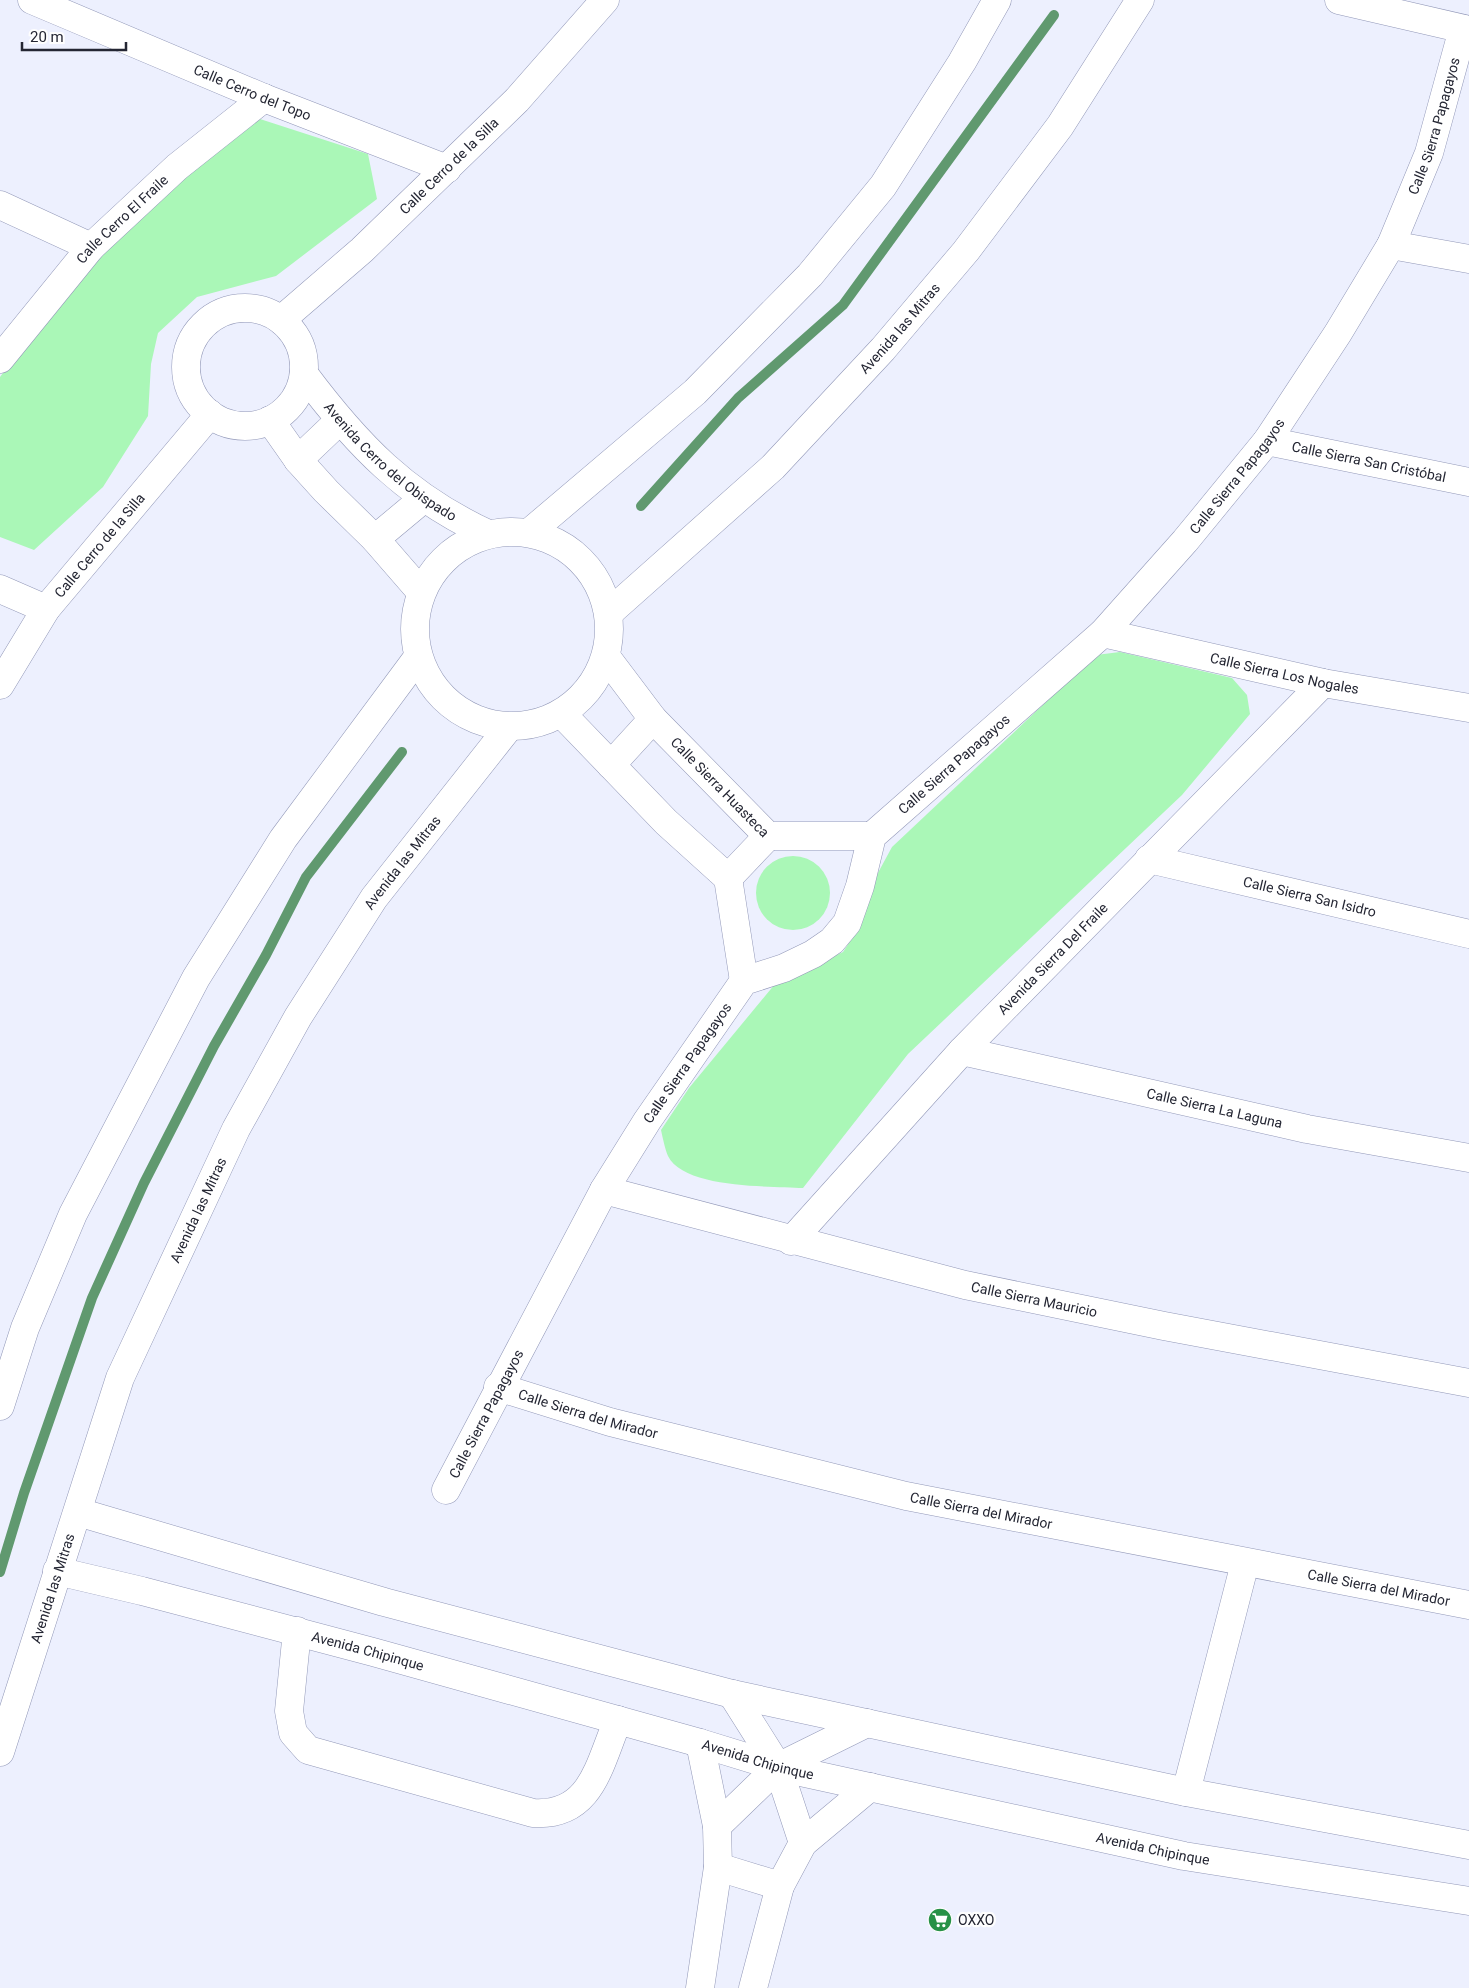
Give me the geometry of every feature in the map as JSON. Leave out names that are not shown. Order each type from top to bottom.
[{"type":"street","name":"Calle Cerro del Topo","points":[[32,0],[264,98],[447,169]]},
{"type":"street","points":[[530,532],[695,392],[810,275],[883,186],[962,62],[997,0]]},
{"type":"street","name":"Avenida las Mitras","points":[[610,612],[773,466],[883,349],[966,251],[1060,126],[1140,0]]},
{"type":"street","points":[[1339,0],[1466,30]]},
{"type":"street","name":"Calle Cerro de la Silla","points":[[281,320],[362,250],[517,100],[593,3]]},
{"type":"street","name":"Calle Sierra Papagayos","points":[[872,836],[1103,633],[1186,541],[1267,441],[1338,333],[1390,245],[1429,153],[1466,30]]},
{"type":"street","name":"Calle Cerro El Fraile","points":[[0,359],[91,248],[177,167],[264,98]]},
{"type":"street","points":[[0,205],[91,248]]},
{"type":"street","points":[[1390,245],[1469,258]]},
{"type":"street","points":[[249,308],[266,312],[281,320],[292,331],[300,345],[304,374],[292,402],[270,420],[257,424],[232,424],[210,414],[194,394],[186,371],[187,354],[193,338],[203,325],[217,315],[233,309],[249,308]]},
{"type":"street","name":"Avenida Cerro del Obispado","points":[[304,374],[339,421],[365,449],[423,499],[454,518],[488,534]]},
{"type":"street","name":"Calle Cerro de la Silla","points":[[0,684],[46,610],[210,414]]},
{"type":"street","points":[[270,420],[298,460],[326,491],[375,538],[421,592]]},
{"type":"street","points":[[298,460],[339,421]]},
{"type":"street","name":"Calle Sierra San Cristóbal","points":[[1267,441],[1469,482]]},
{"type":"street","points":[[375,538],[423,499]]},
{"type":"street","points":[[530,532],[567,547],[595,575],[610,612],[607,658],[590,690],[562,714],[509,727],[479,721],[452,706],[431,684],[418,657],[414,635],[415,614],[421,592],[437,566],[460,546],[488,534],[530,532]]},
{"type":"street","points":[[0,589],[46,610]]},
{"type":"street","name":"Calle Sierra Los Nogales","points":[[1103,633],[1323,683],[1469,708]]},
{"type":"street","points":[[0,1406],[25,1328],[73,1214],[196,978],[283,839],[418,657]]},
{"type":"street","name":"Calle Sierra Huasteca","points":[[607,658],[653,719],[768,836],[872,836]]},
{"type":"street","name":"Avenida Sierra Del Fraile","points":[[791,1241],[962,1051],[1323,683]]},
{"type":"street","points":[[562,714],[666,822],[728,878],[744,981],[784,968],[813,954],[832,941],[847,923],[860,886],[872,836]]},
{"type":"street","points":[[611,765],[653,719]]},
{"type":"street","name":"Avenida las Mitras","points":[[0,1752],[120,1378],[245,1112],[298,1017],[374,898],[509,727]]},
{"type":"street","points":[[728,878],[768,836]]},
{"type":"street","name":"Calle Sierra San Isidro","points":[[1149,859],[1469,934]]},
{"type":"street","name":"Calle Sierra Papagayos","points":[[446,1490],[498,1387],[604,1190],[657,1104],[744,981]]},
{"type":"street","name":"Calle Sierra La Laguna","points":[[962,1051],[1307,1129],[1469,1158]]},
{"type":"street","name":"Calle Sierra Mauricio","points":[[604,1190],[791,1241],[974,1287],[1164,1326],[1469,1383]]},
{"type":"street","name":"Calle Sierra del Mirador","points":[[498,1387],[610,1422],[906,1496],[1469,1605]]},
{"type":"street","points":[[78,1512],[384,1602],[732,1694],[1186,1792],[1469,1845]]},
{"type":"street","points":[[1186,1792],[1245,1563]]},
{"type":"street","name":"Avenida Chipinque","points":[[57,1571],[296,1631],[700,1743],[778,1767],[1184,1856],[1469,1901]]},
{"type":"street","points":[[296,1631],[289,1711],[293,1733],[308,1750],[523,1810],[549,1814],[572,1806],[582,1797],[590,1785],[618,1720]]},
{"type":"street","points":[[732,1694],[778,1767],[803,1843]]},
{"type":"street","points":[[717,1826],[778,1767],[867,1723]]},
{"type":"street","points":[[700,1743],[717,1826],[718,1867],[700,1988]]},
{"type":"street","points":[[753,1988],[780,1886],[803,1843],[870,1788]]},
{"type":"street","points":[[718,1867],[780,1886]]},
{"type":"green space","points":[[260,119],[368,154],[377,199],[276,276],[197,297],[158,333],[151,364],[148,416],[103,487],[34,550],[0,537],[0,377],[62,294],[171,187]]},
{"type":"green space","points":[[1120,652],[1232,678],[1247,695],[1250,714],[1182,795],[908,1054],[803,1188],[729,1184],[691,1175],[677,1167],[668,1156],[661,1130],[689,1088],[775,984],[843,952],[860,926],[873,882],[892,847],[1096,655]]},
{"type":"green space","points":[[793,856],[814,862],[824,872],[830,893],[824,914],[814,924],[793,930],[772,924],[762,914],[756,893],[762,872],[772,862]]},
{"type":"waterway","points":[[641,506],[738,398],[843,305],[1054,15]]},
{"type":"waterway","points":[[0,1572],[24,1493],[92,1298],[144,1183],[214,1046],[266,955],[306,877],[402,752]]},
{"type":"place","name":"OXXO","points":[[940,1920]]}]
